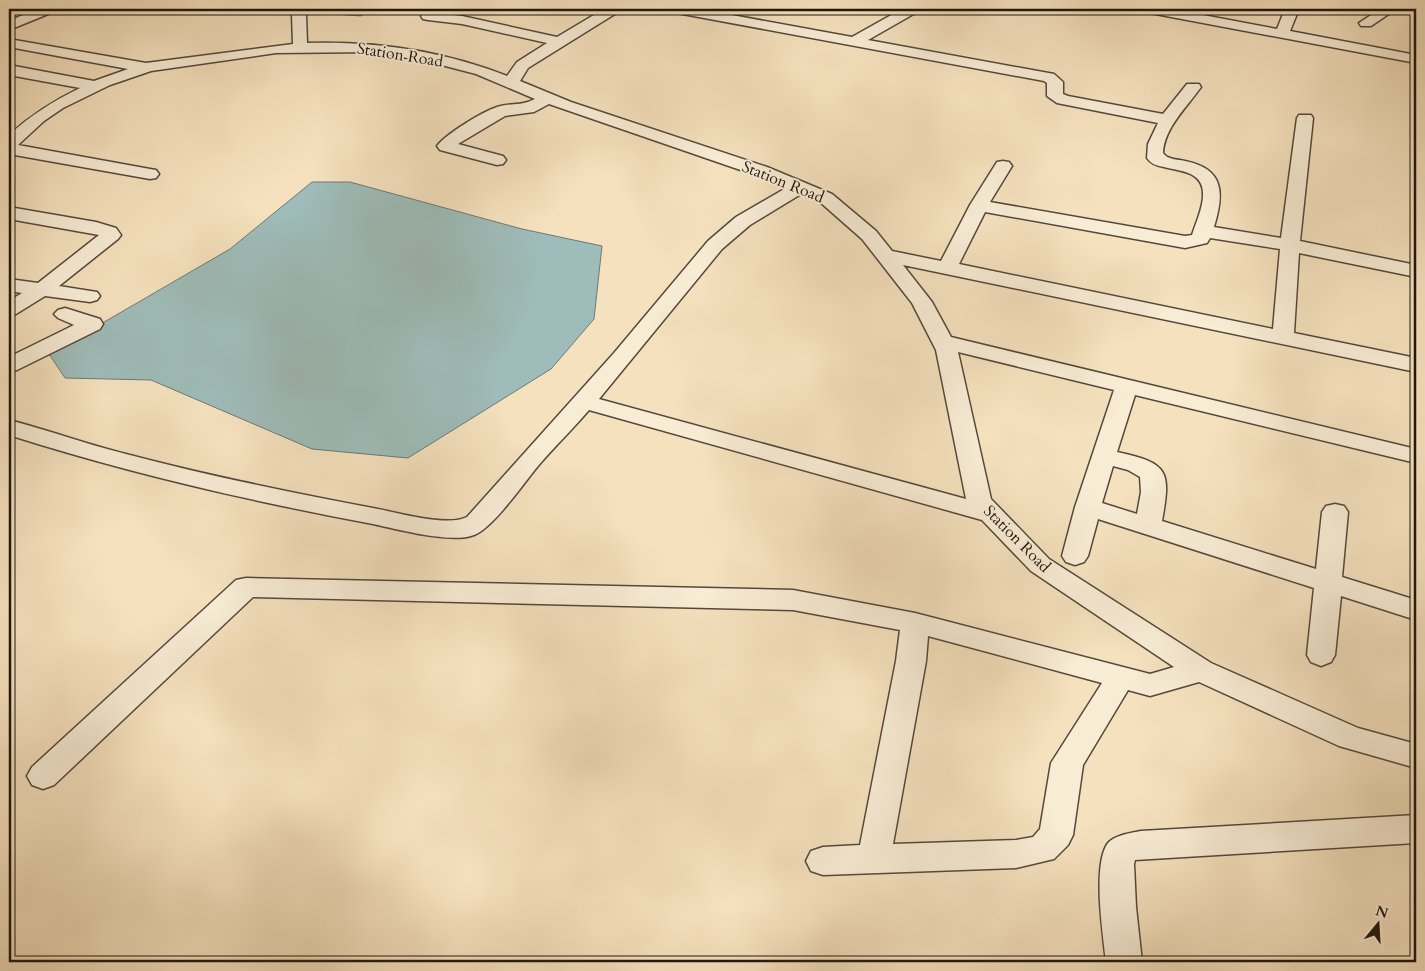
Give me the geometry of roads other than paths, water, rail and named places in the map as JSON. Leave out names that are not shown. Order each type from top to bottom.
[{"type":"street","points":[[9,26],[48,9]]},
{"type":"street","points":[[300,48],[299,14],[302,9]]},
{"type":"street","points":[[510,83],[522,65],[614,9]]},
{"type":"street","points":[[677,9],[1038,74],[1049,77],[1055,82],[1054,96],[1063,100],[1167,120]]},
{"type":"street","points":[[855,40],[912,9]]},
{"type":"street","points":[[1150,9],[1180,11],[1225,23],[1416,59]]},
{"type":"street","points":[[1225,23],[1234,9]]},
{"type":"street","points":[[1282,34],[1292,9]]},
{"type":"street","points":[[1366,23],[1389,9]]},
{"type":"street","points":[[428,16],[462,20],[560,42]]},
{"type":"street","points":[[9,43],[148,67]]},
{"type":"street","name":"Station Road","points":[[9,144],[38,118],[57,105],[96,86],[148,67],[276,49],[372,48],[431,58],[470,68],[548,98],[761,171],[826,198],[869,235],[922,302],[947,350],[979,501],[1040,565],[1201,671],[1350,738],[1416,756]]},
{"type":"street","points":[[470,68],[522,65]]},
{"type":"street","points":[[9,70],[96,86]]},
{"type":"street","points":[[979,205],[1185,242],[1200,239],[1213,193],[1210,181],[1197,170],[1160,161],[1154,155],[1167,120],[1193,87]]},
{"type":"street","points":[[497,160],[446,146],[454,138],[501,111],[528,109],[548,98]]},
{"type":"street","points":[[1283,337],[1289,245],[1305,118]]},
{"type":"street","points":[[9,149],[150,174]]},
{"type":"street","points":[[947,268],[979,205],[1002,166]]},
{"type":"street","points":[[9,427],[63,445],[196,480],[330,510],[446,529],[465,529],[476,524],[530,460],[584,402],[715,245],[743,221],[800,187]]},
{"type":"street","points":[[9,212],[96,228],[111,234],[40,290],[9,310]]},
{"type":"street","points":[[1203,230],[1289,245],[1416,271]]},
{"type":"street","points":[[884,255],[1416,365]]},
{"type":"street","points":[[9,285],[90,296],[65,314],[92,324],[9,365]]},
{"type":"street","points":[[943,342],[1416,456]]},
{"type":"street","points":[[1075,556],[1088,507],[1126,387]]},
{"type":"street","points":[[584,402],[991,514]]},
{"type":"street","points":[[1104,457],[1138,464],[1153,473],[1154,491],[1148,525]]},
{"type":"street","points":[[1088,507],[1416,610]]},
{"type":"street","points":[[1321,655],[1335,512]]},
{"type":"street","points":[[43,776],[246,587],[793,600],[915,623],[1150,685],[1201,671]]},
{"type":"street","points":[[874,858],[911,661],[915,623]]},
{"type":"street","points":[[822,861],[1016,854],[1042,849],[1056,835],[1067,763],[1121,677]]},
{"type":"street","points":[[1124,962],[1116,873],[1118,857],[1125,848],[1141,845],[1416,828]]},
{"type":"water","points":[[371,9],[361,16],[336,14],[325,10]]},
{"type":"water","points":[[312,182],[350,182],[522,229],[602,246],[594,319],[551,369],[408,458],[312,449],[151,380],[65,378],[49,354],[230,249]]}]
